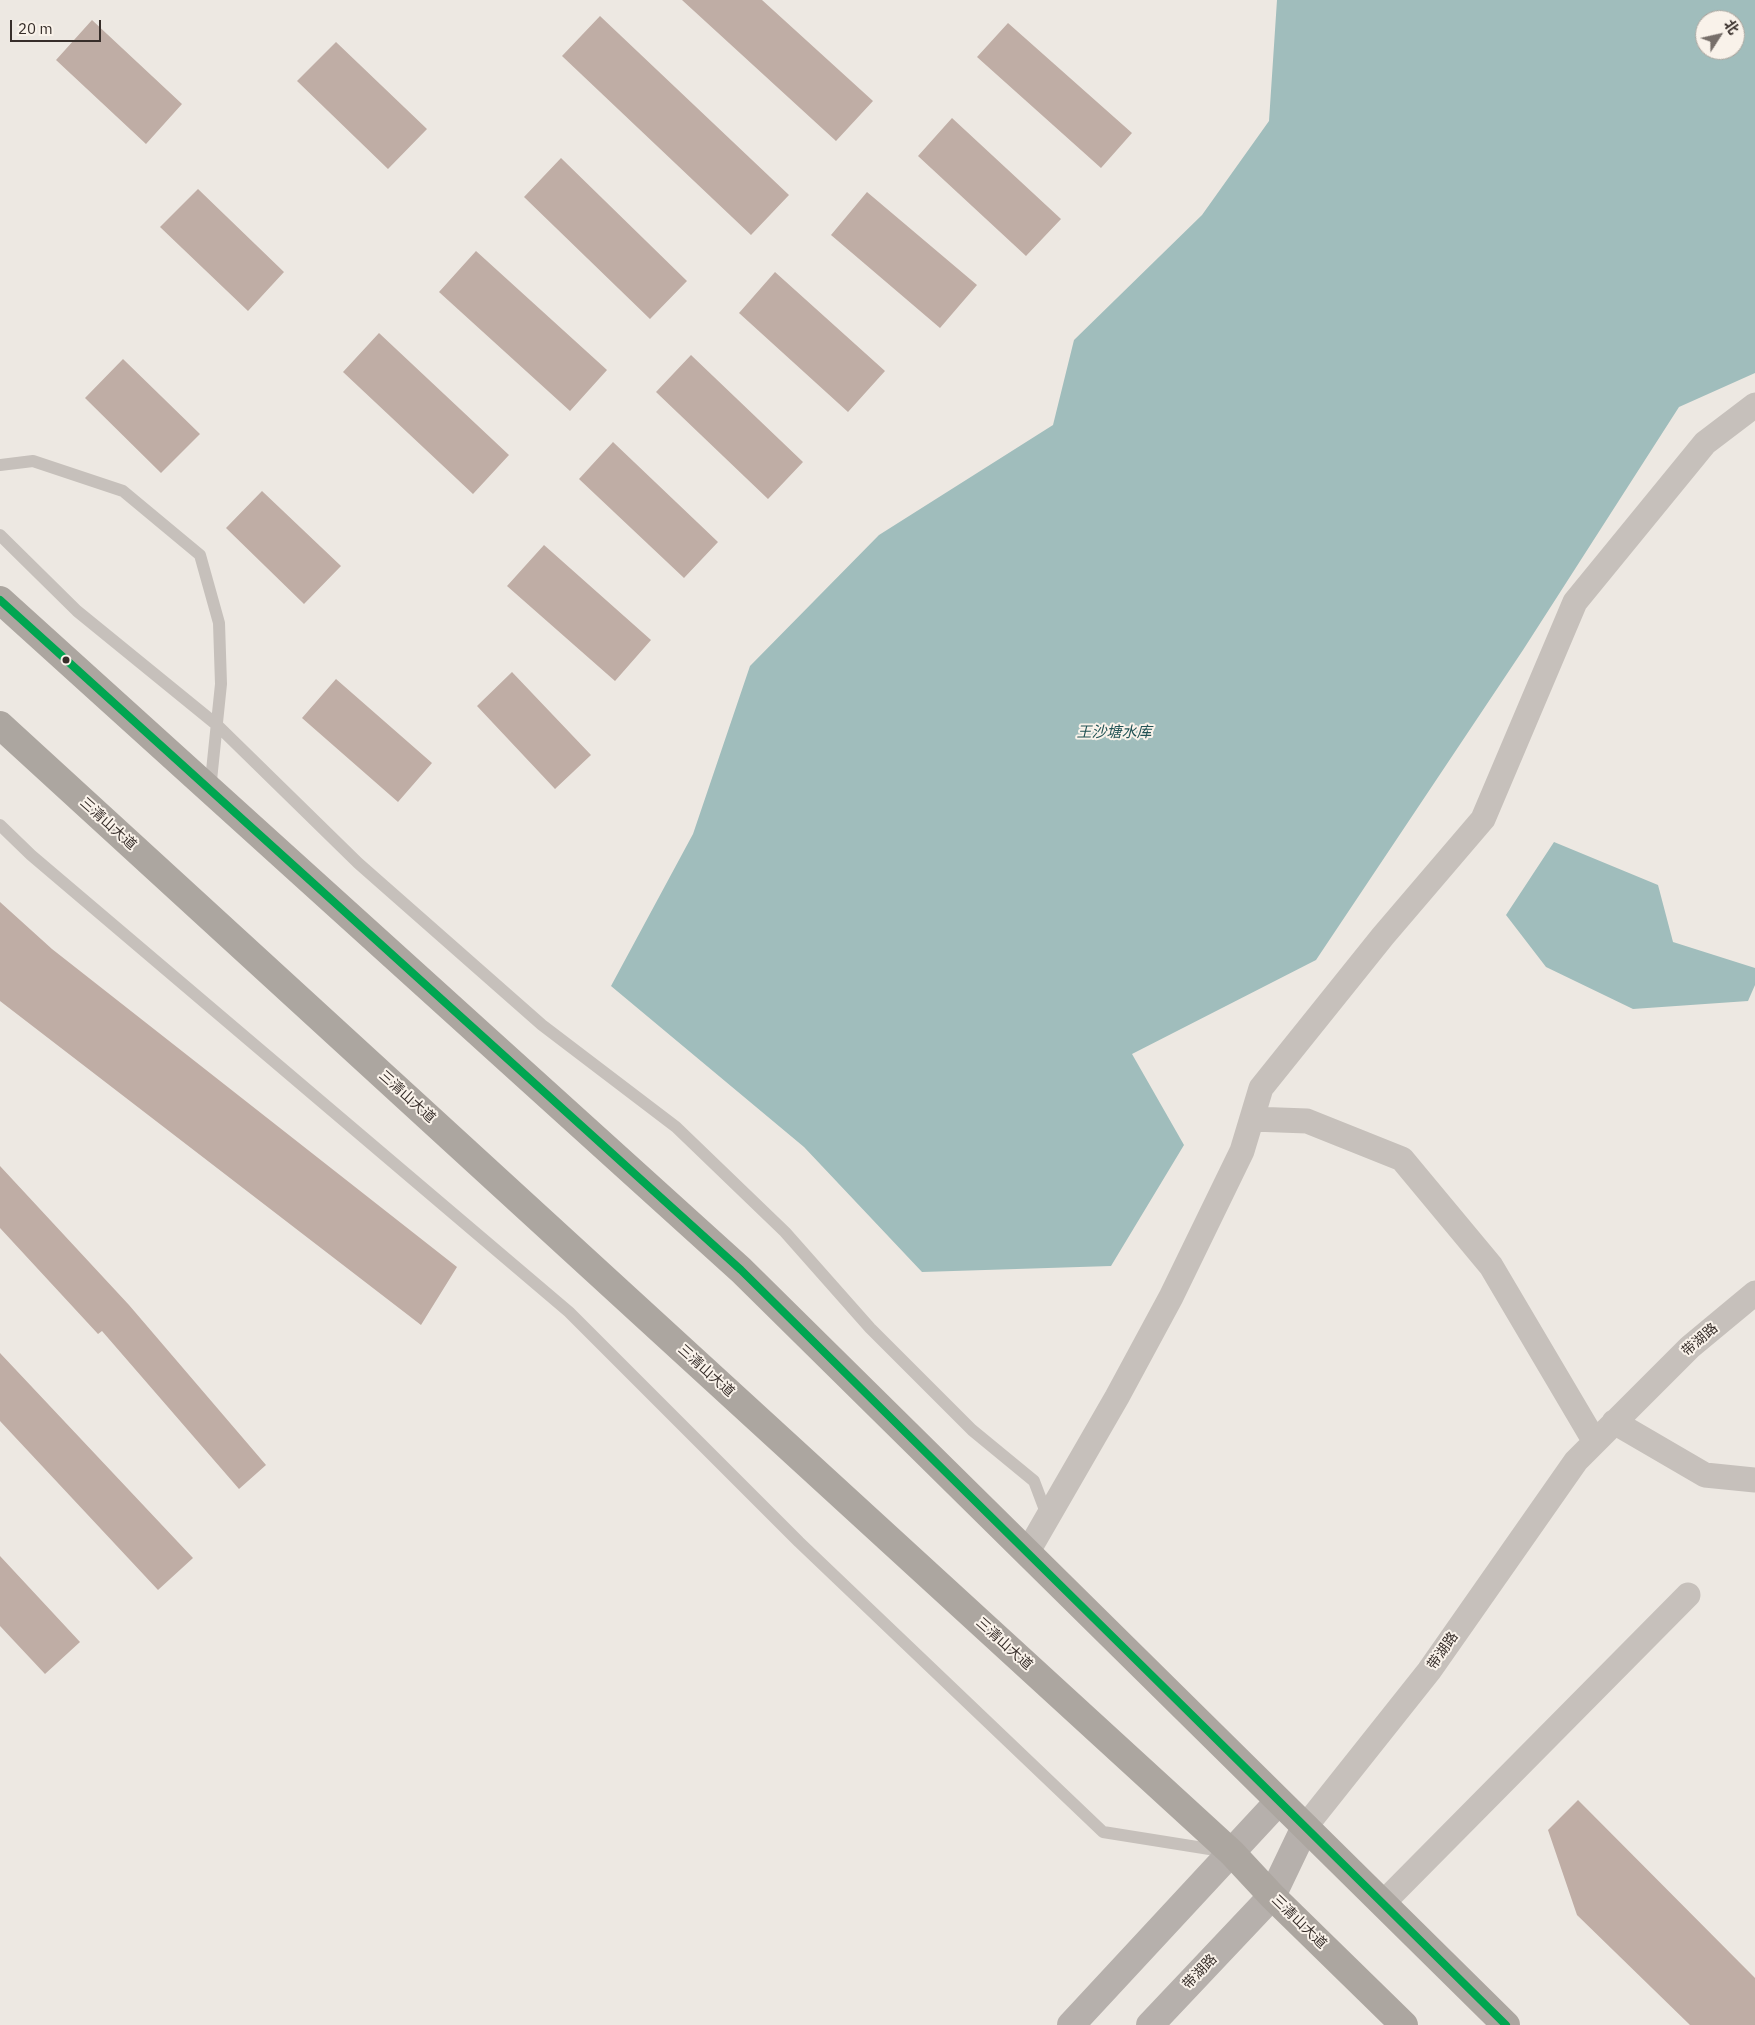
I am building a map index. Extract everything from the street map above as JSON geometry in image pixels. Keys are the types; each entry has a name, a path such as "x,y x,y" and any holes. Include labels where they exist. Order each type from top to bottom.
{"highway":[{"path":"0,600 741,1270 1506,2025"},
{"name":"三清山大道","path":"0,725 1232,1853 1272,1896 1404,2025"}],"main road":[{"path":"1071,2025 1278,1802"},
{"name":"带湖路","path":"1150,2025 1272,1896 1305,1827"}],"street":[{"path":"1027,1553 1117,1397 1170,1297 1242,1151 1261,1088 1383,936 1483,819 1576,602 1705,443 1755,405"},
{"path":"1252,1119 1307,1121 1402,1159 1491,1266 1595,1442"},
{"name":"带湖路","path":"1305,1827 1429,1671 1576,1461 1690,1347 1755,1293"},
{"path":"1614,1422 1705,1475 1755,1480"},
{"path":"1383,1903 1688,1595"}],"lane":[{"path":"0,465 34,461 123,491 200,555 219,623 221,684 210,790"},
{"path":"0,535 77,611 217,725 358,863 542,1025 676,1127 785,1232 870,1328 972,1430 1034,1481 1048,1518"},
{"path":"0,825 31,856 569,1312 799,1542 1103,1832 1232,1853"}],"water":[{"name":"王沙塘水库","path":"1277,0 1755,0 1755,373 1679,407 1523,650 1316,960 1132,1054 1184,1145 1111,1266 922,1272 804,1147 611,986 693,834 750,666 879,535 1053,425 1074,340 1202,215 1269,121"},
{"path":"1554,842 1658,885 1673,942 1755,968 1755,985 1748,1001 1633,1009 1546,967 1506,915"}],"building":[{"path":"682,0 762,0 873,101 836,141"},
{"path":"600,16 789,195 751,235 562,56"},
{"path":"92,20 182,104 146,144 56,60"},
{"path":"1008,23 1132,133 1101,168 977,57"},
{"path":"336,42 427,129 388,169 297,81"},
{"path":"952,118 1061,219 1026,256 918,156"},
{"path":"561,158 687,281 650,319 524,197"},
{"path":"198,189 284,272 248,311 160,227"},
{"path":"867,192 977,285 940,328 831,235"},
{"path":"476,251 607,370 570,411 439,292"},
{"path":"775,272 885,371 848,412 739,313"},
{"path":"379,333 509,455 473,494 343,372"},
{"path":"691,355 803,462 768,499 656,392"},
{"path":"123,359 200,434 161,473 85,398"},
{"path":"613,442 718,542 684,578 579,479"},
{"path":"262,491 341,566 304,604 226,528"},
{"path":"544,545 651,640 615,681 507,586"},
{"path":"512,672 591,755 555,789 477,706"},
{"path":"336,679 432,763 398,802 302,718"},
{"path":"0,902 52,949 457,1267 421,1325 0,1001"},
{"path":"0,1166 129,1305 266,1465 239,1489 102,1331 98,1334 0,1228"},
{"path":"0,1353 193,1558 158,1590 0,1421"},
{"path":"0,1556 80,1642 45,1674 0,1626"},
{"path":"1578,1800 1755,1978 1755,2025 1690,2025 1577,1915 1548,1830"}],"transit line":[{"path":"0,600 741,1270 1506,2025"}]}
